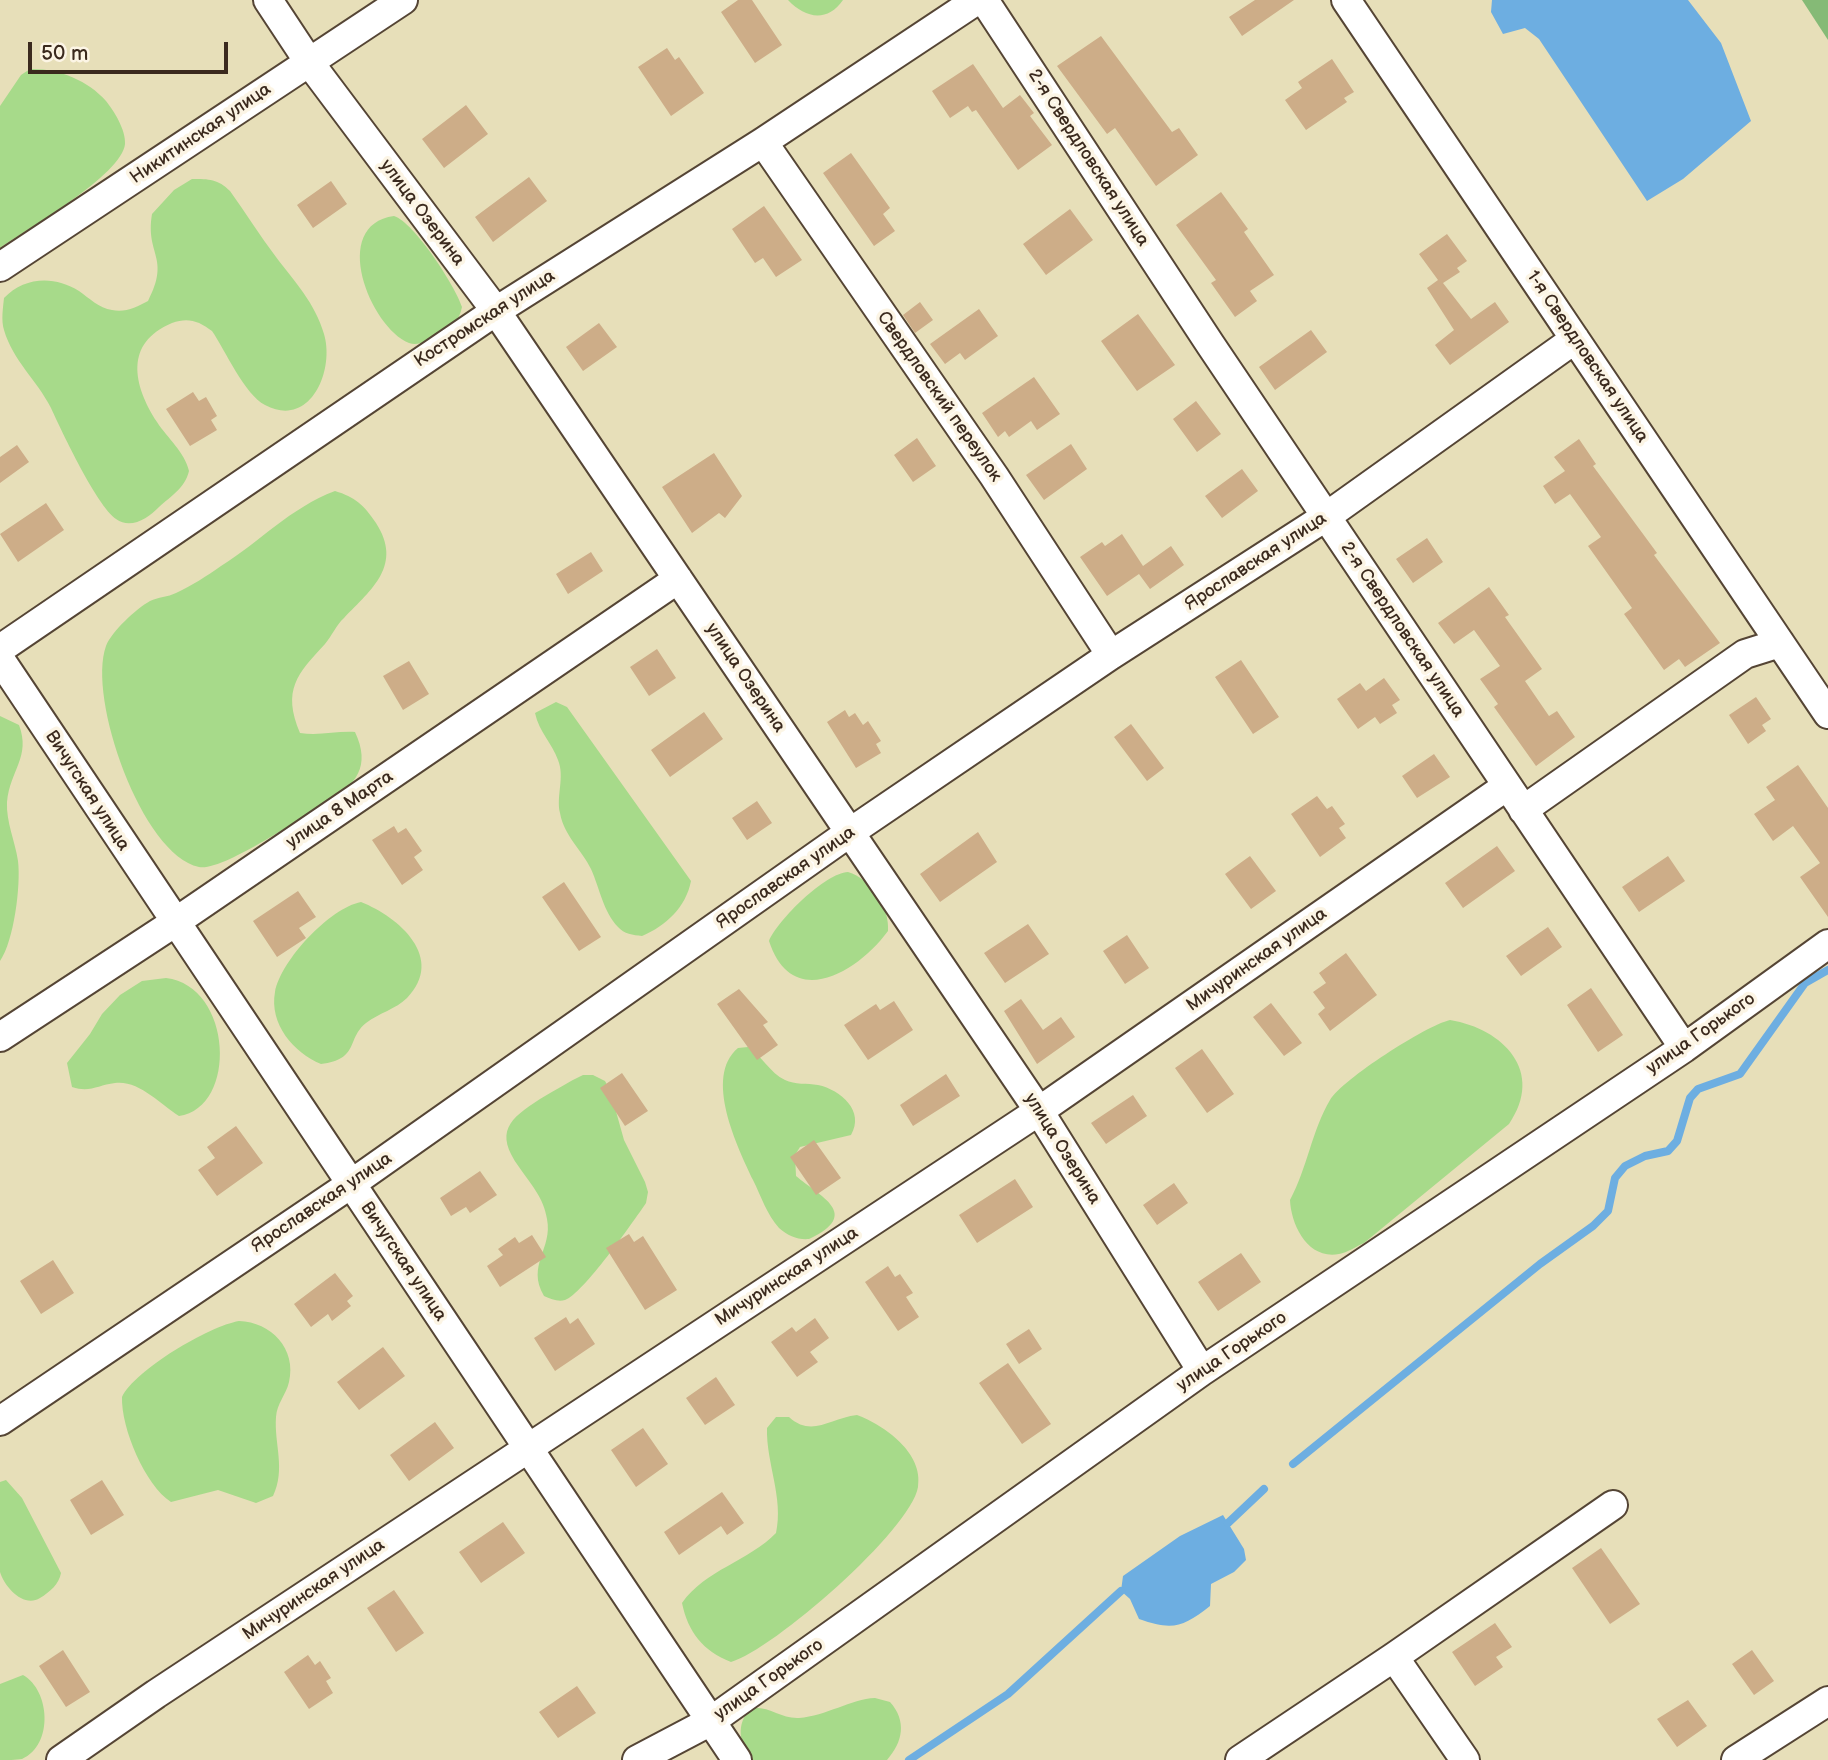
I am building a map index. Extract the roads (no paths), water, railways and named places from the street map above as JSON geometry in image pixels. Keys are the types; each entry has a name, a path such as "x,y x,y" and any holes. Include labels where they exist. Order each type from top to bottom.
{"street":[{"name":"улица Озерина","path":"268,0 309,62 496,310 1039,1111 1202,1371"},
{"name":"Никитинская улица","path":"0,267 403,0"},
{"name":"Костромская улица","path":"0,649 496,310 763,142 977,0"},
{"name":"2-я Свердловская улица","path":"984,0 1522,810 1684,1048"},
{"name":"1-я Свердловская улица","path":"1346,0 1828,714"},
{"name":"Свердловский переулок","path":"763,142 994,476 1111,655"},
{"name":"Ярославская улица","path":"0,1421 351,1184 849,833 1111,655 1327,516 1575,339"},
{"name":"улица 8 Марта","path":"0,1037 174,923 678,579"},
{"path":"1522,810 1745,654 1780,643"},
{"name":"Вичугская улица","path":"0,659 174,923 737,1760"},
{"name":"Мичуринская улица","path":"61,1760 528,1447 1039,1111 1507,786"},
{"name":"улица Горького","path":"637,1760 711,1721 1202,1371 1684,1048 1828,944"},
{"path":"1240,1760 1395,1657 1613,1504"},
{"path":"1395,1657 1465,1760"},
{"path":"1736,1760 1828,1701"}],"water":[{"path":"1492,0 1688,0 1721,43 1751,121 1683,179 1647,201 1539,39 1525,28 1503,34 1491,12"},
{"path":"1223,1515 1244,1549 1246,1560 1234,1572 1211,1584 1210,1606 1192,1619 1177,1625 1161,1625 1139,1619 1130,1599 1121,1591 1123,1576 1180,1536"}],"waterway":[{"path":"1293,1464 1540,1264 1593,1226 1608,1211 1615,1178 1625,1166 1645,1156 1668,1151 1677,1141 1690,1098 1698,1089 1740,1074 1805,983 1828,970"},
{"path":"1228,1523 1264,1489"},
{"path":"909,1760 1008,1694 1121,1591"}]}
